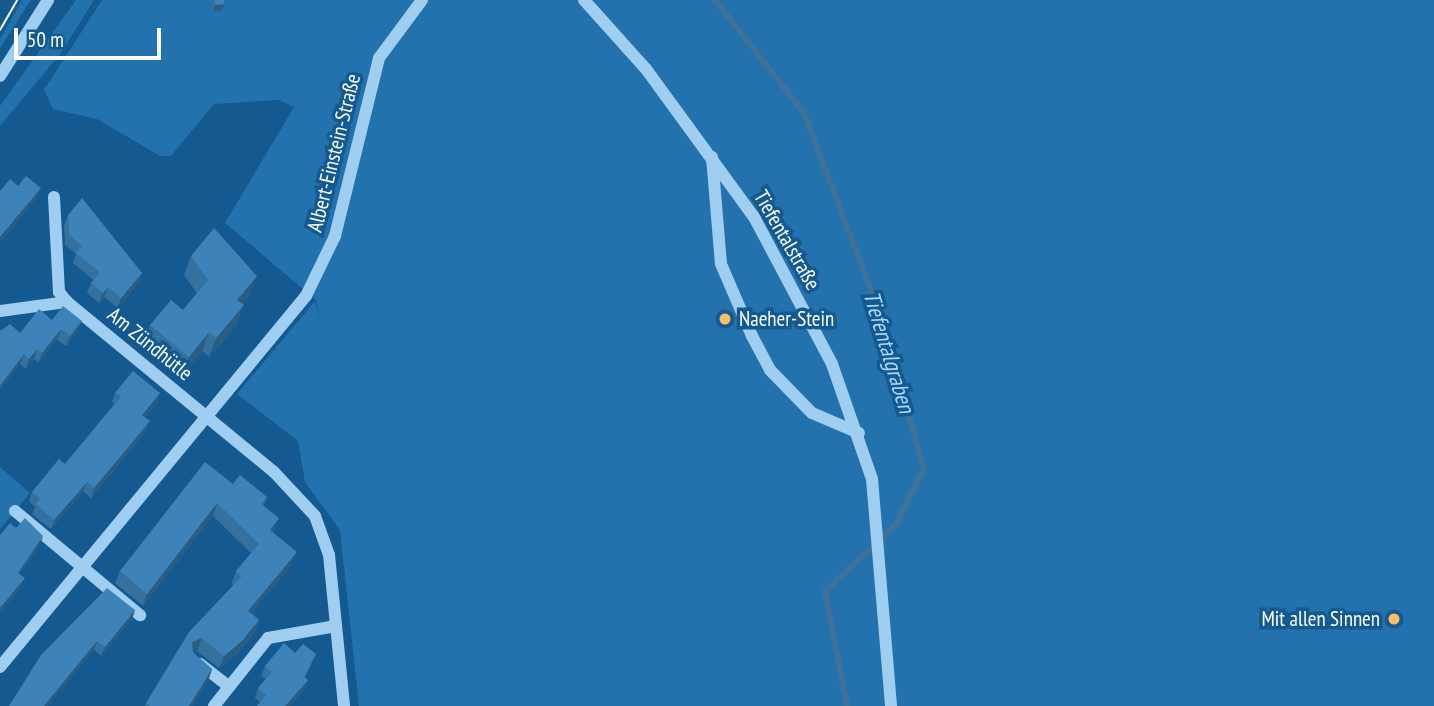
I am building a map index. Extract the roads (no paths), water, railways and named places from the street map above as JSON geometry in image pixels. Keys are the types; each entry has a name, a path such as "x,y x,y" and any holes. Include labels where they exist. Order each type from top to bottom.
{"street":[{"path":"0,76 48,0"},
{"name":"Albert-Einstein-Straße","path":"0,667 306,296 335,236 379,58 422,0"},
{"name":"Tiefentalstraße","path":"584,0 712,156 799,296 859,433 879,529 880,590 891,706"},
{"path":"712,156 721,264 770,370 812,413 859,433"},
{"path":"0,311 67,302 60,292 54,197"},
{"name":"Am Zündhütle","path":"67,302 209,416"},
{"path":"209,416 315,516 329,555 344,706"},
{"path":"15,511 140,615"},
{"path":"214,706 268,638 336,626"},
{"path":"195,659 229,687"}],"waterway":[{"name":"Tiefentalgraben","path":"715,0 804,113 876,304 924,468 895,526 825,591 847,706"}],"tram line":[{"path":"0,30 17,0"}],"place":[{"name":"Naeher-Stein","path":"725,319"},
{"name":"Mit allen Sinnen","path":"1394,619"}]}
